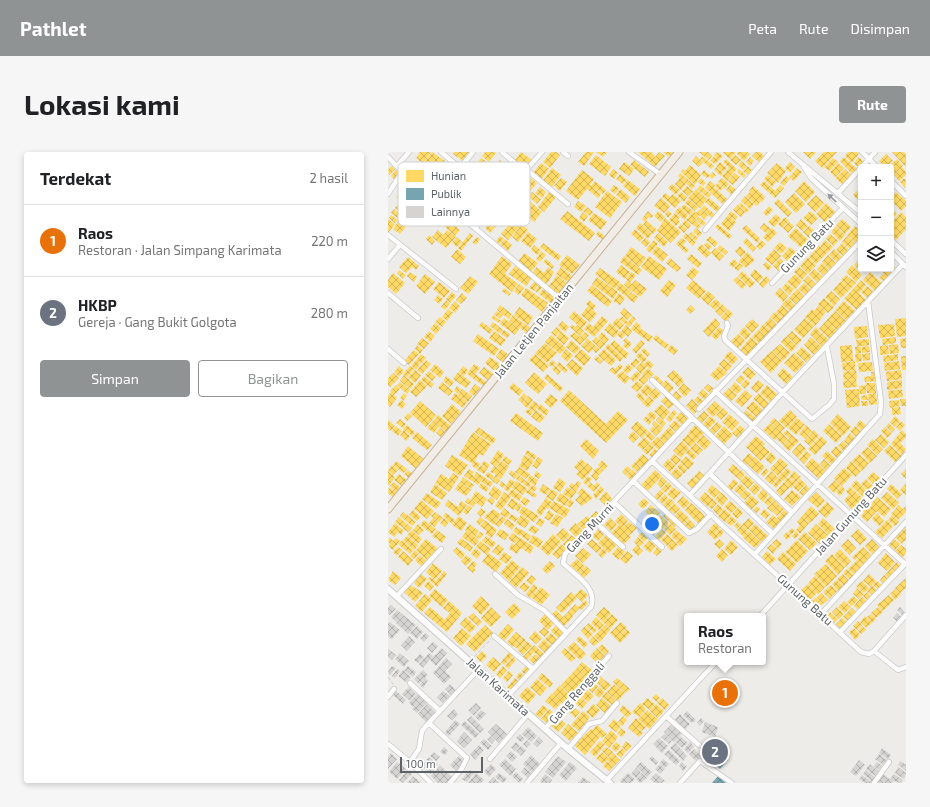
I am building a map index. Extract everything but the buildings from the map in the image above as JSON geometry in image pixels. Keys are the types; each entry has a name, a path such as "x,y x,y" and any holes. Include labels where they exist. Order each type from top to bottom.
{"highway":[{"name":"Jalan Letjen Panjaitan","path":"388,509 560,300 679,152"}],"main road":[{"name":"Jalan Karimata","path":"388,589 545,729 608,782"}],"street":[{"path":"400,162 409,152"},
{"path":"441,152 453,162"},
{"path":"465,162 473,152"},
{"path":"502,152 515,162"},
{"path":"530,166 542,152"},
{"path":"563,152 568,156"},
{"path":"629,152 660,174"},
{"path":"705,230 771,152"},
{"path":"788,152 858,210"},
{"path":"862,152 874,164"},
{"path":"864,164 875,152"},
{"path":"388,157 397,166"},
{"path":"803,165 811,178 858,221"},
{"path":"838,193 858,170"},
{"path":"530,174 568,204"},
{"path":"388,194 398,178"},
{"path":"894,184 906,196"},
{"name":"Gunung Batu","path":"772,283 843,208"},
{"path":"472,226 560,300"},
{"path":"388,235 456,289"},
{"path":"894,243 906,254"},
{"path":"699,409 858,244"},
{"path":"388,259 400,245"},
{"path":"690,495 752,425 827,347 868,301 905,266 894,255"},
{"path":"388,293 418,318"},
{"path":"755,554 873,424 882,410 868,301"},
{"path":"727,323 728,327 724,336 725,340 812,419 829,405 835,396 827,347"},
{"path":"388,349 404,363"},
{"path":"652,380 792,512"},
{"name":"Gunung Batu","path":"652,461 840,632 905,564 715,391"},
{"name":"Gang Murni","path":"508,696 532,668 591,607 592,601 590,590 585,583 565,566 564,556 692,418"},
{"name":"Jalan Gunung Batu","path":"763,613 906,455"},
{"path":"710,474 773,534"},
{"path":"633,482 689,533 697,529 710,514"},
{"path":"614,502 662,547"},
{"path":"595,522 623,547"},
{"path":"821,614 906,522"},
{"path":"396,597 441,549"},
{"path":"495,574 518,595 544,610 566,632"},
{"path":"840,632 861,652 869,654 874,651 906,615"},
{"path":"494,636 532,668"},
{"path":"874,651 898,670 906,667"},
{"name":"Gang Renggali","path":"545,729 609,656"},
{"path":"608,782 713,665"},
{"path":"410,762 418,749 422,731 478,670"},
{"path":"410,683 440,711"},
{"path":"388,697 394,689"},
{"path":"568,749 589,724 602,721 617,702"},
{"path":"490,759 528,714"},
{"path":"666,716 699,745"},
{"path":"429,722 467,758 465,764 450,783"},
{"path":"526,783 561,743"},
{"path":"388,744 410,762 431,783"},
{"path":"680,783 700,761 732,783"},
{"path":"874,783 889,762"}],"path":[{"path":"469,662 494,636"},
{"path":"388,677 392,681 394,689"}],"place":[{"name":"Raos","path":"725,693"},
{"name":"HKBP","path":"715,752"}]}
